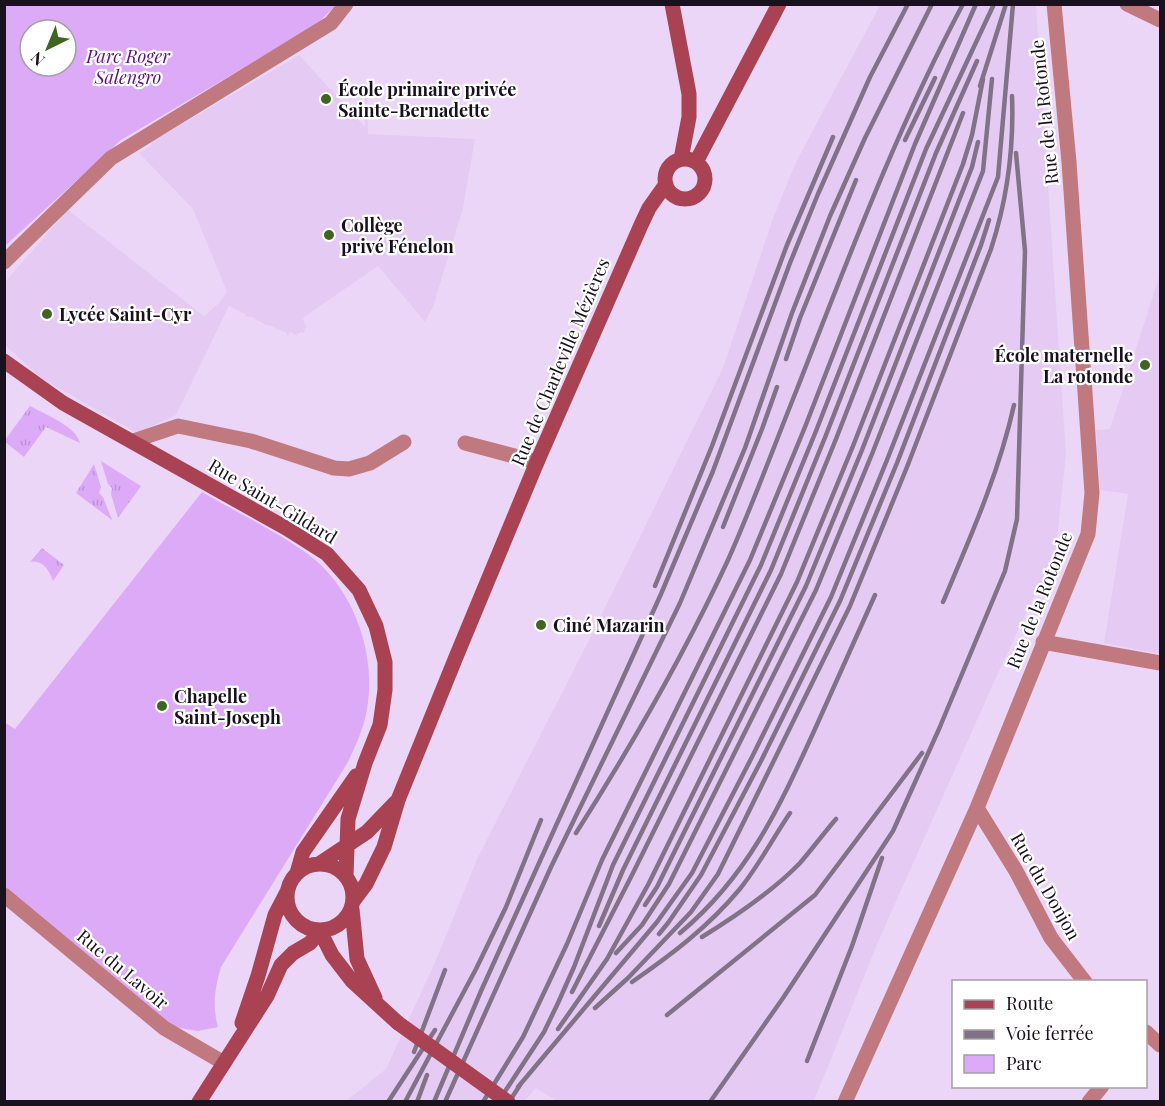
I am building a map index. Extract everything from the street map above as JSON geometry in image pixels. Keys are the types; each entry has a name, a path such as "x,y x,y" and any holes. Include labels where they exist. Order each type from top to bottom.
{"main road":[{"path":"672,4 689,94 688,160"},
{"path":"688,160 704,172 705,179 702,189 689,198 677,197 669,189 666,171 670,165 688,160 779,4"},
{"name":"Rue de Charleville Mézières","path":"398,800 537,462 641,225 654,200 669,189"},
{"name":"Rue Saint-Gildard","path":"4,361 63,403 286,528 327,554 359,590 376,626 385,662 385,690 380,725 348,819 346,876"},
{"name":"Rue Saint-Gildard","path":"297,873 303,852 365,764"},
{"path":"319,864 367,832 398,800"},
{"path":"287,892 290,911 302,925 320,931 339,925 366,884 384,847 398,800"},
{"path":"234,1049 275,915 292,879 297,873 311,865 329,865 339,869 351,884 357,959 381,1009"},
{"path":"320,931 332,955 352,981 381,1009 508,1101"},
{"path":"199,1101 267,996 282,965 293,953 310,943 320,931"}],"street":[{"path":"4,262 111,158 331,23 346,4"},
{"name":"Rue de la Rotonde","path":"845,1101 976,808 1082,551 1089,524 1092,493 1070,162 1054,4"},
{"path":"1127,4 1146,8 1161,20"},
{"path":"133,441 178,426 251,441 334,468 349,469 370,463 404,442"},
{"path":"465,443 537,462"},
{"path":"1043,642 1161,663"},
{"name":"Rue du Donjon","path":"976,808 1016,871 1052,938 1084,980"},
{"name":"Rue du Lavoir","path":"4,896 164,1028 224,1063"},
{"path":"1147,1034 1161,1045"},
{"path":"1089,1101 1100,1088"}],"shaded area":[{"path":"880,5 1036,5 1066,454 1056,549 878,942 814,1101 557,1101 536,1088 525,1101 345,1102 386,1069 436,960 478,857 590,638 723,368 773,218 796,162"},
{"name":"Collège privé Fénelon","path":"299,55 365,127 365,94 367,95 368,134 475,139 463,208 433,307 425,322 378,266 304,317 303,320 307,327 304,334 302,332 297,336 290,332 288,336 287,333 275,330 276,328 245,316 229,306 176,415 137,433 41,378 5,345 4,283 68,210 204,316 219,303 227,292 193,209 139,153 151,146 152,142"},
{"path":"1160,274 1160,654 1104,643 1128,494 1100,490 1096,430 1110,429"}],"green space":[{"name":"Parc Roger Salengro","path":"5,5 336,5 320,21 294,38 121,140 5,246"},
{"path":"30,406 67,426 78,437 80,443 46,427 24,457 5,440"},
{"path":"101,461 141,486 118,518 111,494 112,488 108,484"},
{"path":"94,464 101,487 99,493 103,497 112,520 76,493"},
{"path":"202,492 284,538 324,568 337,584 357,621 368,661 369,682 365,718 348,762 221,967 215,997 218,1027 198,1031 173,1027 5,890 4,722 15,729"},
{"path":"42,548 64,565 53,581 44,566 38,562 30,562"}],"railway":[{"path":"434,1102 481,991 661,594 713,471 818,194 870,77 908,4"},
{"path":"445,1102 551,867 680,603 745,448 792,313 830,216 865,138 932,4"},
{"path":"576,833 656,699 694,630 728,560 874,194 916,98 963,4"},
{"path":"483,1102 523,1037 567,944 602,860 750,560 805,427 915,144 976,4"},
{"path":"498,1102 544,1032 574,967 613,865 761,565 926,149 994,4"},
{"path":"980,86 1006,4"},
{"path":"518,1087 657,922 692,873 831,597 998,177 1013,4"},
{"path":"599,926 623,870 771,570 936,153 977,61"},
{"path":"905,140 935,78"},
{"path":"558,1029 607,959 649,883 797,582 853,446 963,164 972,135 983,79"},
{"path":"616,953 642,925 669,884 816,590 983,171 992,79"},
{"path":"595,1008 628,978 691,912 718,874 850,606 907,467 991,249 1008,174 1012,135 1012,96"},
{"path":"572,992 781,574 963,113"},
{"path":"655,586 712,446 787,245 833,137"},
{"path":"645,905 657,887 806,586 862,450 972,167 978,142"},
{"path":"710,1102 783,998 893,831 939,729 1005,571 1017,519 1025,251 1016,153"},
{"path":"786,359 800,318 856,180"},
{"path":"659,934 701,875 761,761 840,601 897,463 989,220"},
{"path":"723,527 777,387"},
{"path":"943,602 992,480 1014,405"},
{"path":"680,933 725,888 760,839 802,758 875,595"},
{"path":"667,1015 815,895 922,753"},
{"path":"632,982 688,940 715,916 753,872 790,813"},
{"path":"702,937 741,912 778,884 800,863 836,819"},
{"path":"405,1102 476,969 506,907 541,820"},
{"path":"807,1061 852,946 882,858"},
{"path":"414,1052 445,970"},
{"path":"388,1102 435,1030"},
{"path":"417,1102 427,1075"},
{"path":"509,1102 522,1082"}],"place":[{"name":"École primaire privée Sainte-Bernadette","path":"326,99"},
{"name":"Collège privé Fénelon","path":"329,235"},
{"name":"Lycée Saint-Cyr","path":"47,314"},
{"name":"École maternelle La rotonde","path":"1145,365"},
{"name":"Ciné Mazarin","path":"541,625"},
{"name":"Chapelle Saint-Joseph","path":"162,706"}]}
